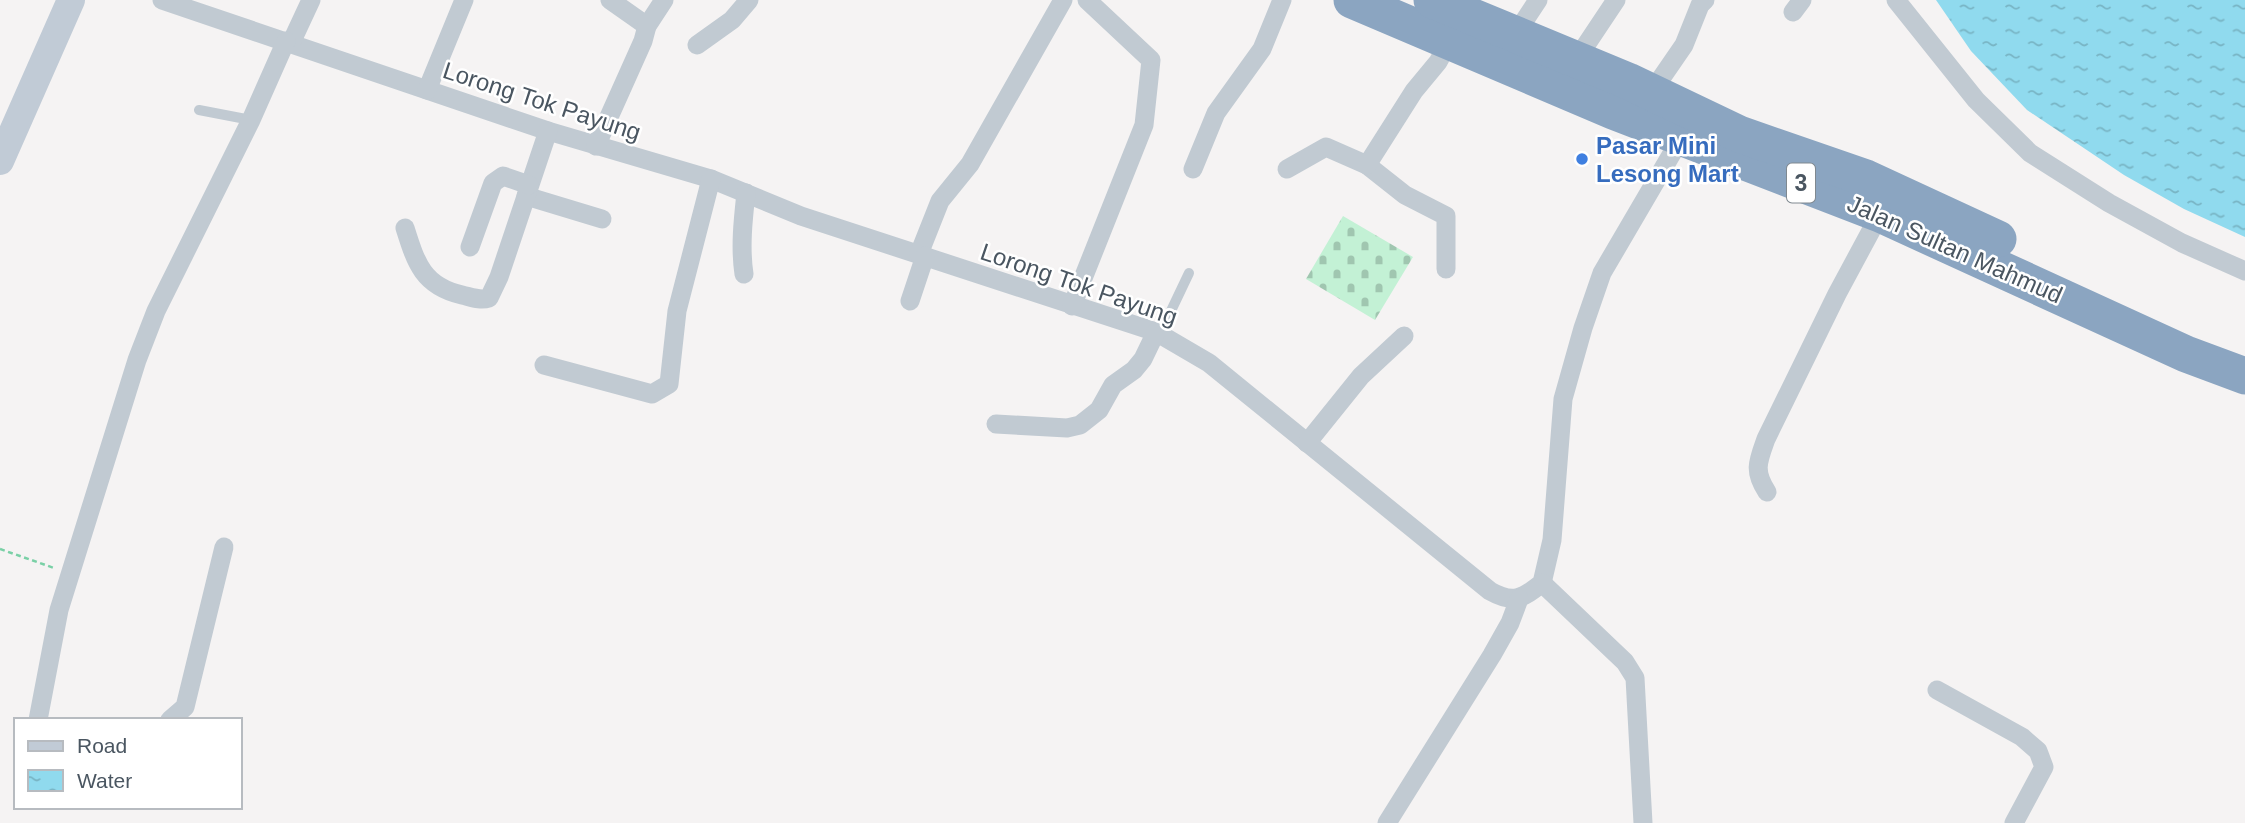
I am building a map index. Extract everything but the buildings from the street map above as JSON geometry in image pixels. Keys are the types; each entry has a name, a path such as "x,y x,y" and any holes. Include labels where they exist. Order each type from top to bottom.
{"highway":[{"name":"Jalan Sultan Mahmud","path":"1352,0 1449,43 1631,95 1866,178 2174,324 2245,352"},
{"name":"Jalan Sultan Mahmud","path":"1432,0 1576,60 1631,95 1681,138 1880,214 2186,354 2245,376"}],"street":[{"path":"0,161 71,0"},
{"name":"Lorong Tok Payung","path":"162,0 548,131 711,179 802,216 1158,333 1209,363 1490,591 1504,598 1519,599"},
{"path":"38,718 59,610 137,360 156,311 311,0"},
{"path":"427,90 464,0"},
{"path":"610,0 647,26"},
{"path":"596,146 643,41 647,26 664,0"},
{"path":"697,45 732,20 749,0"},
{"path":"910,301 940,201 970,164 1063,0"},
{"path":"1072,306 1144,125 1151,60 1087,0"},
{"path":"1193,169 1216,113 1262,49 1282,0"},
{"path":"1515,35 1538,0"},
{"path":"1576,60 1616,0"},
{"path":"1631,95 1684,45 1700,5 1705,0"},
{"path":"1896,0 1976,100 2030,153 2109,203 2182,243 2245,271"},
{"path":"1367,165 1414,91 1438,62 1449,43"},
{"path":"405,228 429,281 445,291 483,300 489,298 499,277 548,131"},
{"path":"1387,823 1492,655 1510,623 1519,599 1542,583 1552,540 1563,398 1583,328 1602,273 1681,138"},
{"path":"1287,169 1326,147 1367,165 1405,195 1446,216 1446,269"},
{"path":"470,247 493,183 503,176 528,190 602,219"},
{"path":"544,365 652,394 669,384 677,311 711,179"},
{"path":"744,274 742,260 746,193"},
{"path":"1767,492 1759,480 1758,464 1766,439 1837,294 1880,214"},
{"path":"996,424 1067,428 1080,425 1099,410 1113,385 1134,370 1158,333"},
{"path":"1307,443 1361,376 1404,336"},
{"path":"172,718 185,707 224,547"},
{"path":"1542,583 1625,662 1635,678 1643,823"},
{"path":"1937,690 2022,737 2038,751 2044,767 2014,823"}],"lane":[{"path":"199,110 251,120"},
{"path":"1158,333 1189,273"}],"path":[{"path":"0,549 71,573"}],"green space":[{"path":"1343,216 1413,257 1375,320 1306,279"}],"water":[{"path":"1936,0 2245,0 2245,237 2184,209 2124,175 2027,110 1971,51"}],"place":[{"name":"Pasar Mini Lesong Mart","path":"1582,159"}]}
